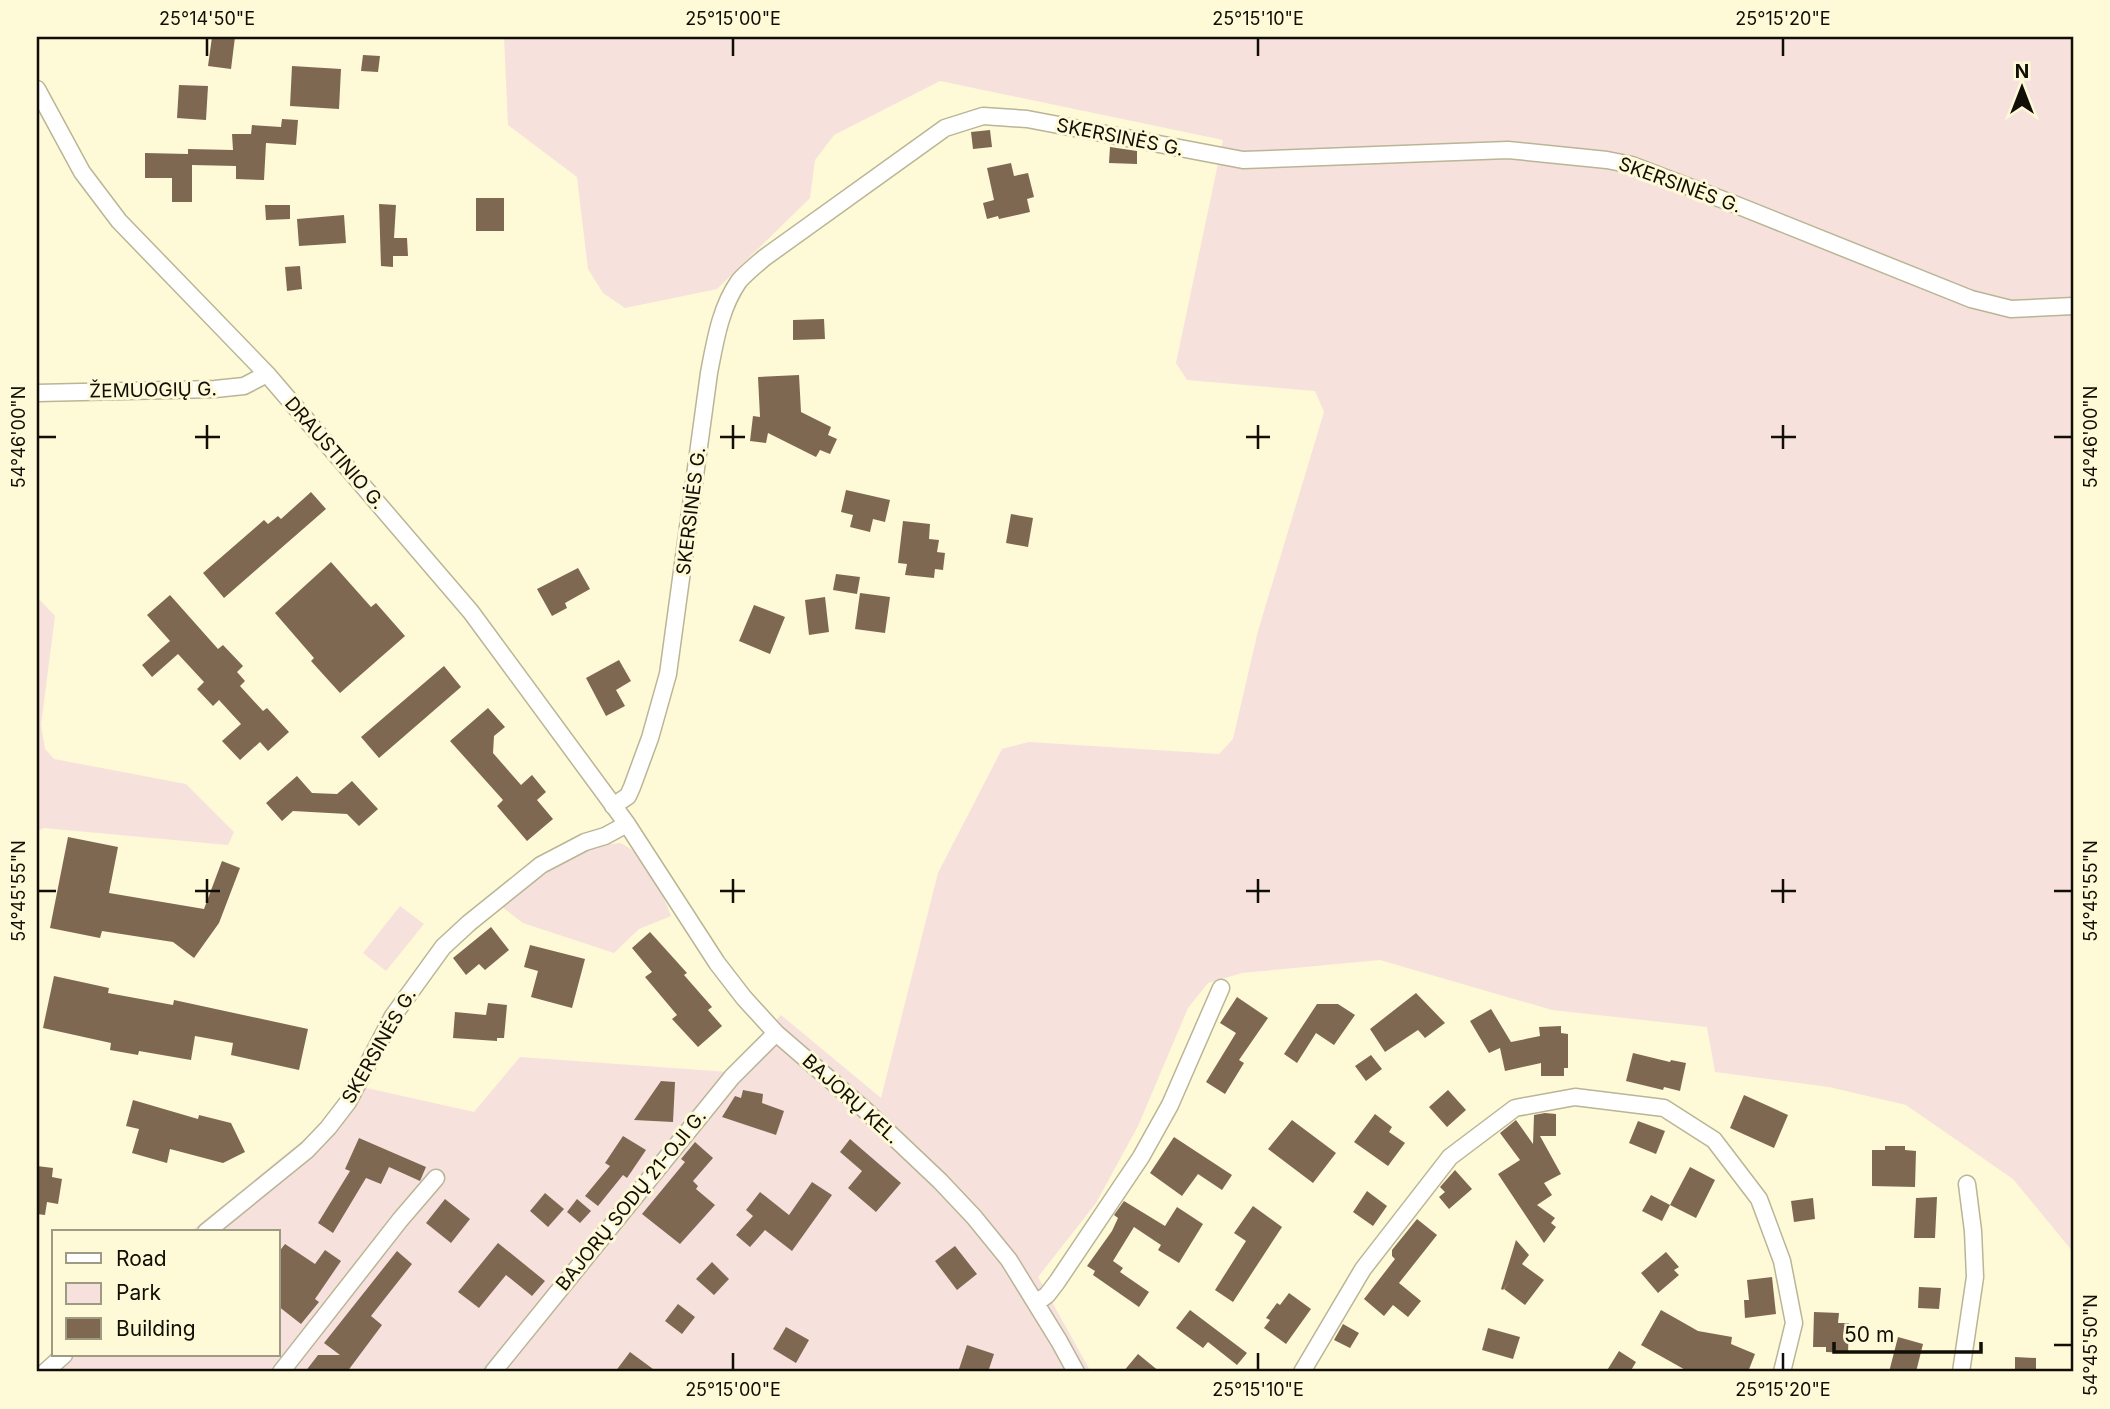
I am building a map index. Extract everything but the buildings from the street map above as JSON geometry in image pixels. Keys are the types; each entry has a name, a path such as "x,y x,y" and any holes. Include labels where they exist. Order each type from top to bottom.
{"street":[{"name":"DRAUSTINIO G.","path":"37,89 82,172 119,221 267,374 471,612 627,824"},
{"name":"SKERSINĖS G.","path":"613,806 628,796 632,788 650,738 668,674 709,373 726,306 740,281 764,258 944,128 983,116 1027,119 1243,160 1508,150 1607,160 1632,165 1971,299 2011,309 2073,306"},
{"name":"ŽEMUOGIŲ G.","path":"37,393 215,389 244,386 267,374"},
{"name":"SKERSINĖS G.","path":"208,1230 307,1150 328,1128 348,1102 393,1016 443,947 541,865 627,824"},
{"name":"BAJORŲ KEL.","path":"627,824 717,963 776,1033 864,1109 974,1217 1009,1260 1076,1372"},
{"path":"1037,1303 1057,1282 1141,1157 1170,1105 1221,988"},
{"name":"BAJORŲ SODŲ 21-OJI G.","path":"493,1372 732,1077 776,1033"},
{"path":"1307,1370 1363,1269 1450,1157 1515,1108 1575,1097 1664,1108 1714,1140 1759,1199 1783,1261 1794,1324 1782,1372"},
{"path":"281,1372 436,1178"},
{"path":"1961,1372 1975,1277 1967,1184"},
{"path":"45,1372 63,1356"}],"green space":[{"path":"504,37 2073,37 2073,1252 2013,1179 1906,1105 1829,1087 1715,1072 1707,1027 1552,1010 1380,960 1242,973 1208,983 1188,1008 1138,1126 1096,1203 1038,1277 1091,1372 37,1372 37,1368 52,1352 52,1356 280,1356 280,1230 192,1230 317,1129 353,1085 474,1112 520,1057 728,1072 781,1015 881,1098 938,873 1002,749 1029,742 1219,754 1233,739 1258,631 1324,412 1315,391 1187,380 1176,363 1223,140 940,81 834,135 815,160 810,198 717,289 625,308 603,293 588,269 577,177 508,125"},
{"path":"37,597 55,616 41,725 45,749 54,759 186,784 234,832 228,845 44,828 37,831"},
{"path":"620,843 637,855 644,864 671,916 639,929 614,953 523,923 502,907 557,866 587,851"},
{"path":"400,906 424,924 386,971 363,953"}]}
